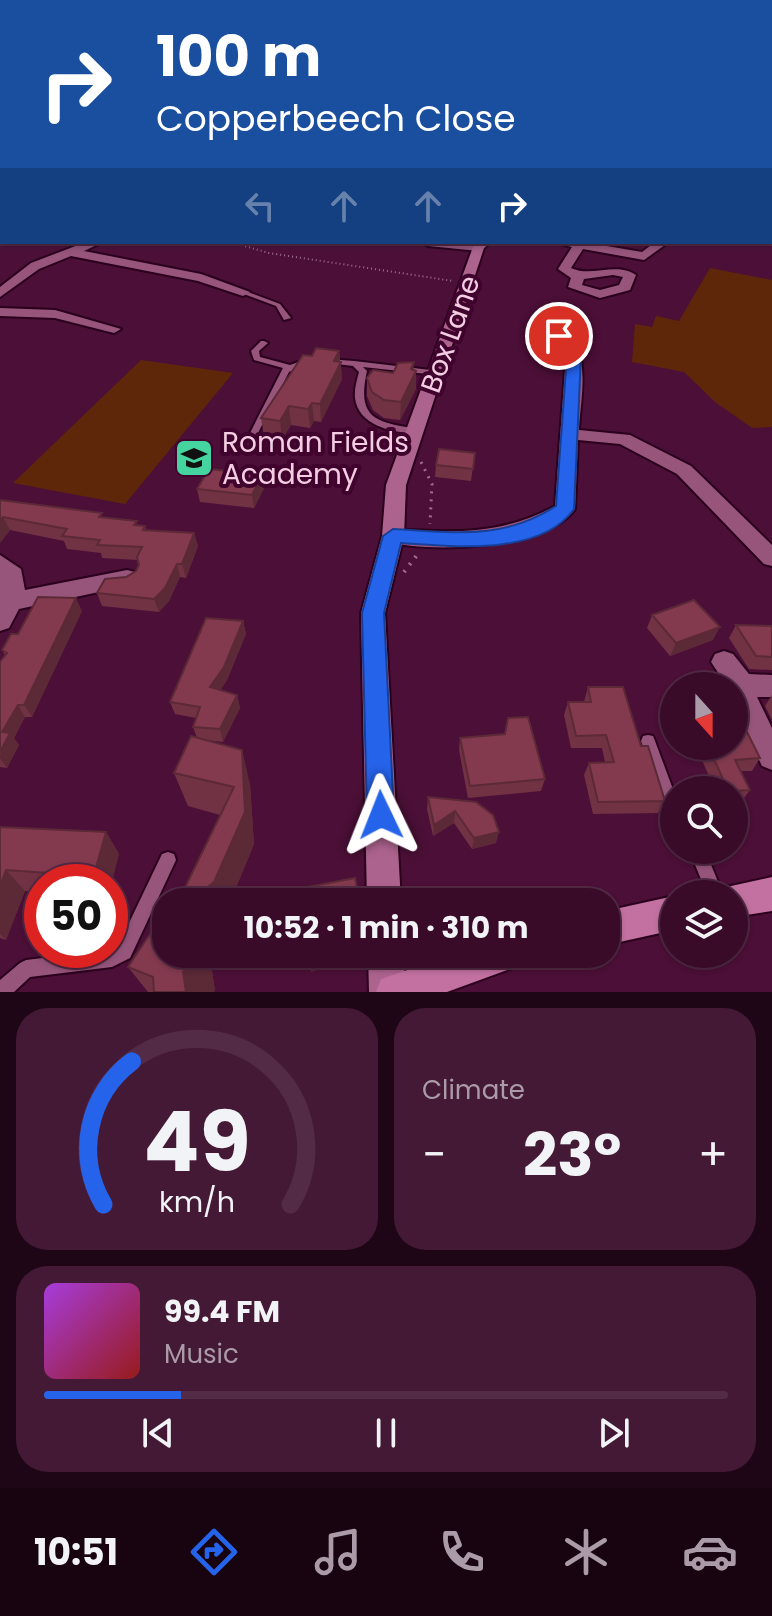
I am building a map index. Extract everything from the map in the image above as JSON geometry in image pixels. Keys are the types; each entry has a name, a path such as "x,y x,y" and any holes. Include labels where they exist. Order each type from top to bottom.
{"main road":[{"name":"Box Lane","path":"383,888 373,613 393,536 396,485 482,245"},
{"path":"748,898 772,894"},
{"path":"620,925 660,916"},
{"path":"386,968 387,992"},
{"path":"394,992 465,968"}],"street":[{"path":"0,293 35,266 91,244"},
{"path":"578,276 564,269 572,244 644,256 660,244"},
{"path":"69,252 201,278 243,292"},
{"path":"0,312 55,314 114,329"},
{"path":"393,536 469,540 504,538 537,528 565,509 574,356 559,336"},
{"path":"568,434 624,439 684,470 772,558"},
{"path":"0,563 13,575 13,601 0,621"},
{"path":"13,601 130,577"},
{"path":"724,662 732,672"},
{"path":"748,685 772,686"},
{"path":"748,709 772,757"}],"lane":[{"path":"243,292 278,305 287,318"},
{"path":"559,336 559,326 568,311"},
{"path":"264,343 255,351 257,358 291,368"},
{"path":"254,433 286,370 310,360 436,373"},
{"path":"354,363 363,371 357,393 363,411 373,422 415,431"},
{"path":"648,741 661,776"},
{"path":"0,992 26,969 112,958 124,952 168,860"}],"path":[{"path":"242,244 269,253 469,283"}],"shaded area":[{"path":"710,268 772,280 772,427 752,428 715,402 684,372 632,362 635,324 652,327 656,316 679,321"},
{"path":"141,360 233,373 125,504 13,483"}],"building":[{"path":"316,348 339,351 334,361 341,362 320,404 312,403 308,409 289,406 280,421 261,418 303,355 312,356"},
{"path":"414,362 411,369 416,371 401,402 384,400 372,392 367,378 373,370 393,373 398,363"},
{"path":"439,449 475,453 473,469 436,465"},
{"path":"209,469 262,475 252,495 197,489"},
{"path":"0,500 102,513 99,517 137,521 134,525 145,526 143,530 194,533 182,564 177,564 165,588 154,599 97,593 105,579 126,577 136,571 139,565 137,557 142,547 97,545 100,540 62,536 67,529 3,517 0,521"},
{"path":"38,597 76,598 24,705 18,705 2,732 10,733 0,752 0,662 7,653 2,650 11,634 18,634"},
{"path":"694,600 720,627 676,643 652,615"},
{"path":"206,618 243,621 224,667 210,687 237,695 220,729 193,727 200,707 170,702"},
{"path":"736,625 772,626 772,657 756,656"},
{"path":"588,687 623,687 641,746 648,746 660,785 660,801 598,802 589,763 614,762 606,735 576,736 568,702 591,702"},
{"path":"528,717 545,779 470,786 460,738 505,734 508,718"},
{"path":"748,734 760,758 748,759"},
{"path":"191,736 242,750 245,812 214,882 207,888 185,888 234,787 174,773"},
{"path":"714,760 735,760 743,776 722,776"},
{"path":"428,797 476,802 493,815 499,832 474,838 455,811 434,825"},
{"path":"0,827 106,832 97,864 24,864 24,871 6,870 0,886"},
{"path":"355,878 357,888 302,888"},
{"path":"152,931 152,968 193,968 183,972 186,992 154,992 153,977 128,967"}],"place":[{"name":"Roman Fields Academy","path":"194,458"}],"route":[{"path":"381,815 373,613 393,536 469,540 504,538 537,528 565,509 574,356 559,336"}]}
